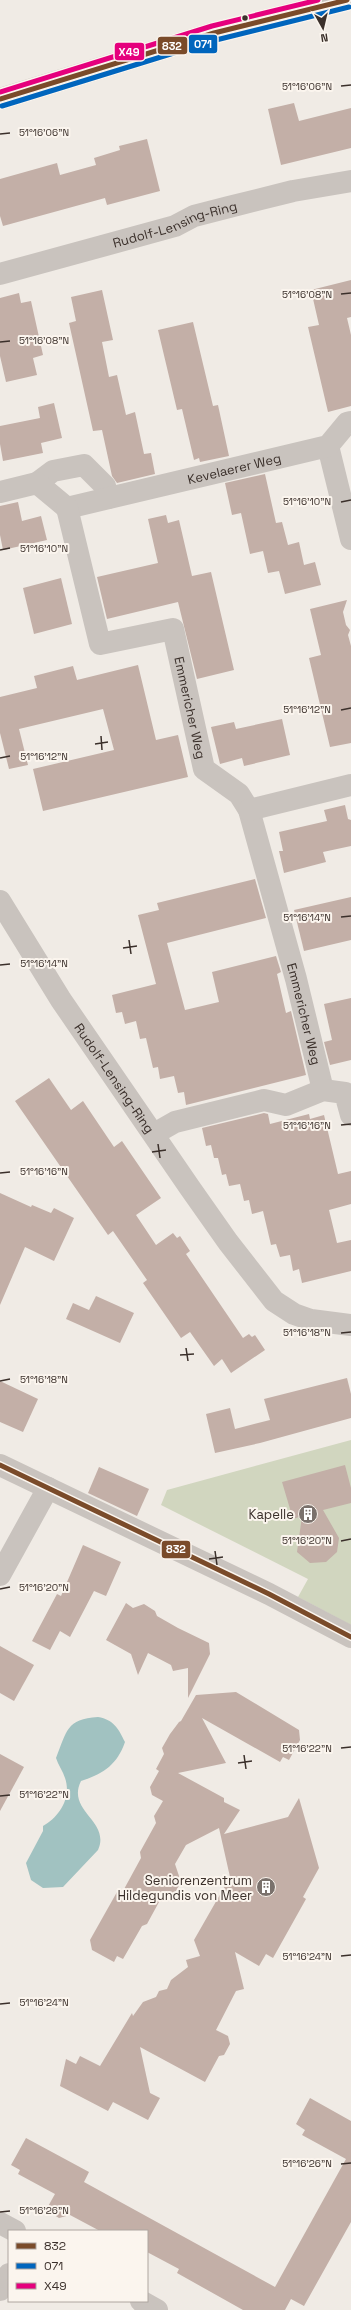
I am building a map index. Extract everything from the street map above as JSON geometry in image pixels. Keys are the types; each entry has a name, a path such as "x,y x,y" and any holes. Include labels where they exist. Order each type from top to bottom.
{"street":[{"path":"0,99 214,33 347,0"},
{"name":"Rudolf-Lensing-Ring","path":"0,274 175,226 194,216 293,191 351,181"},
{"path":"351,422 347,423 328,446 351,539"},
{"name":"Kevelaerer Weg","path":"67,508 328,446"},
{"path":"0,492 37,483 53,471 84,465 105,486 108,498"},
{"path":"37,483 67,508"},
{"name":"Emmericher Weg","path":"67,508 100,644 173,629 204,769 239,794 249,810 296,979 323,1090"},
{"path":"249,810 351,785"},
{"name":"Rudolf-Lensing-Ring","path":"0,901 61,1000 228,1242 274,1301 294,1314 311,1320 351,1325"},
{"path":"154,1134 175,1122 264,1100 286,1105 323,1090 345,1093 351,1115"},
{"path":"0,1465 269,1594 351,1637"},
{"path":"0,1575 48,1488"},
{"path":"0,2223 13,2230"},
{"path":"0,2290 8,2276"},
{"path":"143,2302 158,2310"}],"green space":[{"path":"351,1440 351,1625 298,1597 308,1579 161,1505 167,1490"}],"water":[{"path":"98,1717 108,1720 115,1725 125,1742 118,1757 113,1763 102,1772 81,1781 78,1791 79,1800 83,1808 99,1831 100,1840 98,1850 63,1887 43,1888 31,1880 26,1863 43,1831 43,1826 54,1818 59,1812 63,1806 67,1793 67,1785 64,1775 56,1758 69,1728 79,1720"}],"building":[{"path":"294,103 299,121 351,108 351,148 281,165 268,109"},
{"path":"147,139 160,191 107,205 105,198 3,226 0,216 0,179 57,163 60,175 96,165 94,158 120,150 119,146"},
{"path":"351,280 351,317 347,318 351,335 351,406 328,412 308,327 319,325 311,290"},
{"path":"102,290 113,340 102,342 109,377 117,375 126,415 135,412 144,454 151,453 155,474 117,483 112,476 102,430 93,431 69,323 76,321 71,297"},
{"path":"19,293 21,303 31,301 43,355 33,358 37,375 6,382 0,356 0,298"},
{"path":"193,322 213,406 218,405 229,456 200,462 199,458 194,460 182,409 177,410 158,330"},
{"path":"54,403 62,438 41,443 43,453 3,461 0,444 0,426 40,418 38,407"},
{"path":"265,474 276,523 282,522 288,545 299,542 304,565 315,562 321,585 285,594 279,571 268,573 263,551 250,554 241,513 232,515 225,483"},
{"path":"18,502 22,521 41,516 47,540 3,550 0,535 0,506"},
{"path":"166,515 168,523 179,520 192,576 211,572 234,670 197,679 178,602 107,619 97,577 158,563 148,519"},
{"path":"61,578 72,624 34,634 23,588"},
{"path":"347,600 343,612 346,625 350,630 348,635 351,646 351,743 330,747 309,658 321,655 310,609"},
{"path":"138,665 156,740 178,735 188,777 43,811 33,769 114,750 103,709 19,729 28,765 9,769 0,733 0,697 37,688 34,676 73,666 77,680"},
{"path":"282,719 290,755 244,766 242,758 220,764 211,727 234,722 236,729"},
{"path":"345,805 348,819 351,820 351,846 323,852 326,862 284,873 279,851 283,851 279,832 327,821 324,810"},
{"path":"255,879 266,918 167,943 185,1010 219,1002 212,972 276,956 281,972 277,974 286,1013 291,1011 306,1075 186,1105 184,1092 178,1093 174,1076 160,1079 158,1067 153,1068 146,1038 140,1039 136,1021 125,1024 122,1012 116,1013 112,995 156,984 138,915 159,910 157,903"},
{"path":"351,897 351,940 304,951 294,910"},
{"path":"351,998 351,1060 330,1065 324,1042 332,1040 324,1004"},
{"path":"49,1078 71,1110 83,1101 114,1147 122,1141 161,1198 136,1215 156,1245 173,1233 177,1238 180,1236 190,1251 186,1254 243,1338 249,1334 252,1337 255,1335 265,1350 231,1373 222,1359 214,1366 190,1332 181,1338 143,1283 147,1280 113,1231 108,1235 15,1101"},
{"path":"264,1113 268,1114 270,1124 309,1114 310,1119 324,1115 338,1174 351,1171 351,1204 329,1210 337,1243 351,1240 351,1271 302,1283 299,1269 293,1271 290,1255 280,1257 276,1244 271,1245 263,1211 252,1214 249,1200 244,1201 240,1184 229,1186 226,1174 222,1175 218,1158 214,1158 211,1145 206,1146 202,1128"},
{"path":"0,1193 31,1207 32,1205 51,1213 54,1208 74,1218 54,1261 25,1247 0,1305"},
{"path":"96,1296 134,1313 120,1343 66,1319 73,1303 89,1310"},
{"path":"347,1378 351,1394 351,1418 260,1443 215,1453 206,1414 230,1408 235,1429 270,1420 264,1399"},
{"path":"0,1381 38,1399 23,1432 0,1422"},
{"name":"Kapelle","path":"345,1465 351,1488 351,1503 323,1510 339,1538 337,1552 326,1562 310,1563 297,1552 302,1516 293,1519 282,1482"},
{"path":"99,1467 149,1489 137,1516 88,1493"},
{"path":"83,1545 121,1562 106,1596 94,1591 70,1637 60,1631 50,1650 32,1641 57,1594 61,1596"},
{"path":"126,1603 133,1608 144,1604 155,1611 157,1616 209,1643 210,1654 188,1698 188,1668 173,1671 171,1665 148,1653 138,1675 131,1654 106,1640"},
{"path":"0,1646 34,1665 14,1701 0,1693"},
{"name":"Seniorenzentrum Hildegundis von Meer","path":"236,1692 299,1730 300,1740 289,1760 283,1757 280,1762 202,1718 226,1763 178,1773 224,1798 224,1802 240,1810 224,1834 288,1817 299,1798 319,1868 303,1897 306,1899 273,1958 266,1954 259,1966 235,1952 244,1989 236,1991 216,2030 228,2036 230,2044 224,2055 219,2056 205,2082 140,2047 150,2093 160,2098 148,2120 113,2102 108,2111 60,2086 66,2059 76,2064 80,2056 100,2066 132,2013 133,2016 143,2002 156,1997 159,1991 167,1989 171,1980 188,1967 186,1960 200,1956 194,1940 230,1877 219,1828 186,1845 175,1864 181,1882 172,1898 159,1902 147,1924 142,1926 123,1959 117,1956 114,1962 92,1950 90,1940 117,1892 123,1891 141,1858 140,1852 156,1823 154,1816 163,1801 152,1795 150,1787 159,1771 156,1769 164,1754 162,1748 170,1734 181,1721 196,1695"},
{"path":"0,1754 24,1767 0,1811"},
{"path":"310,2098 351,2121 351,2222 304,2306 291,2299 285,2310 243,2310 177,2273 179,2269 148,2253 148,2230 98,2230 70,2215 59,2218 46,2210 55,2194 18,2174 20,2170 11,2165 26,2138 89,2172 84,2182 275,2287 346,2159 302,2135 305,2130 296,2124"}],"transit line":[{"name":"X49","path":"0,92 212,26 318,0"},
{"name":"832","path":"0,99 214,33 347,0"},
{"name":"071","path":"2,106 216,40 349,7"},
{"name":"832","path":"0,1465 269,1594 351,1637"}],"place":[{"name":"Kapelle","path":"308,1514"},
{"name":"Seniorenzentrum Hildegundis von Meer","path":"266,1887"}]}
